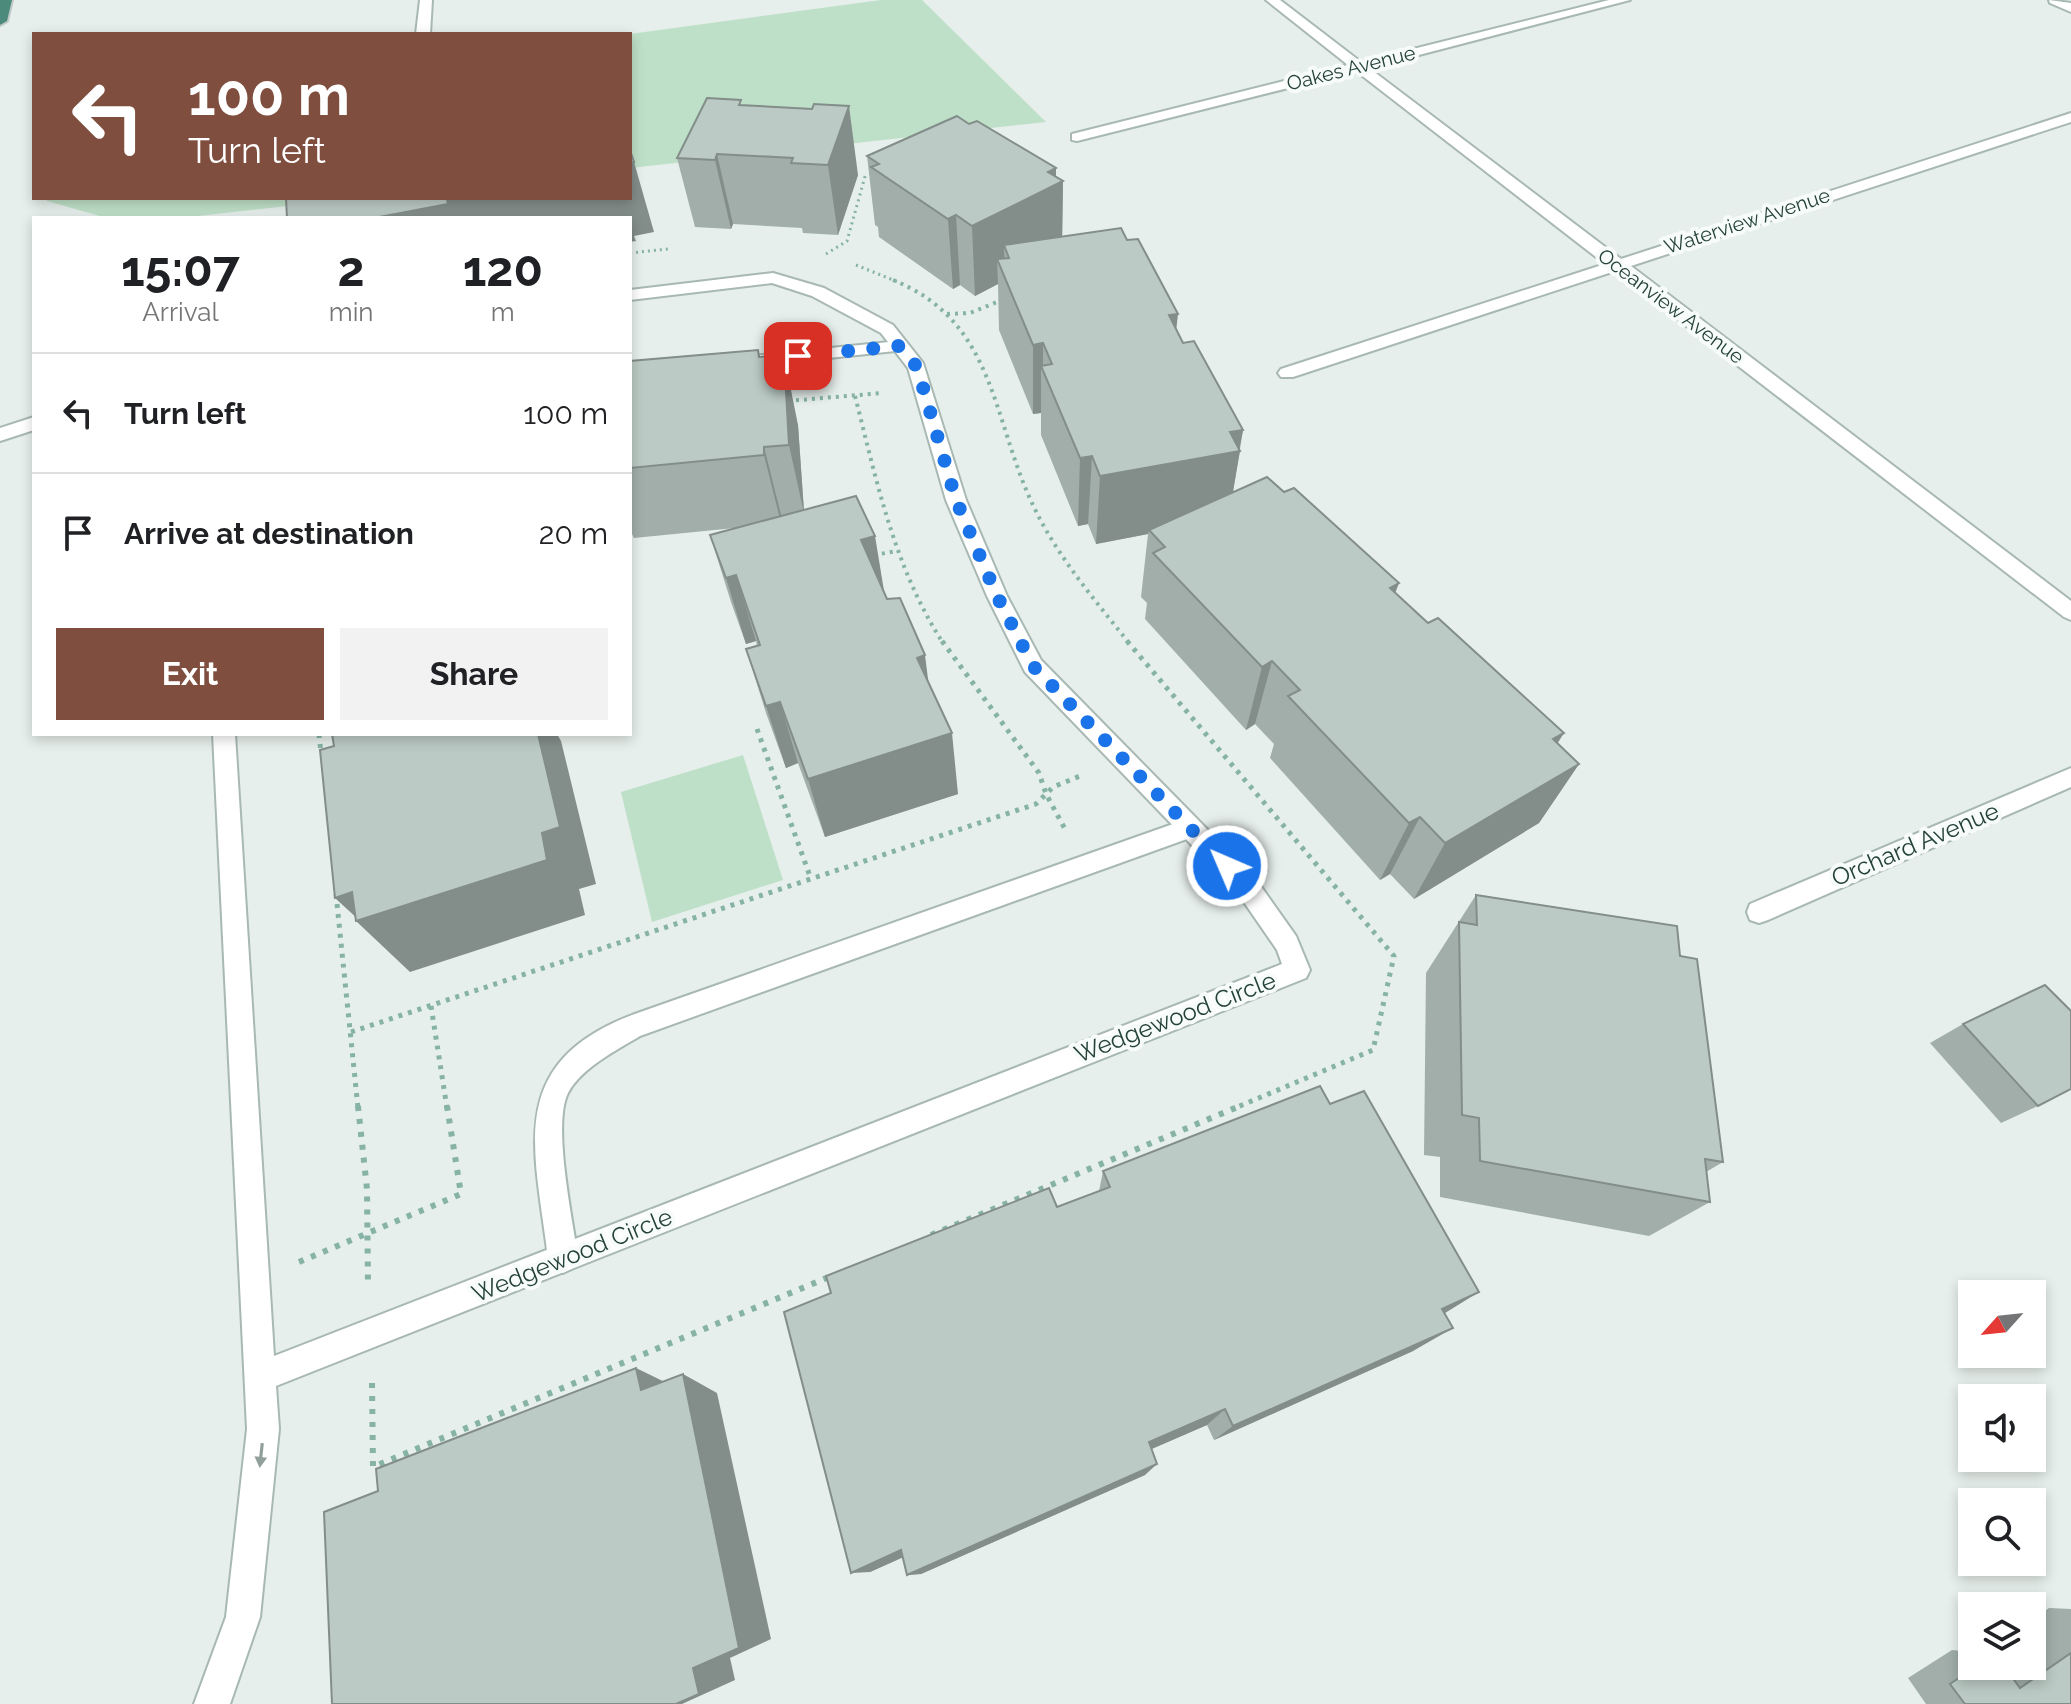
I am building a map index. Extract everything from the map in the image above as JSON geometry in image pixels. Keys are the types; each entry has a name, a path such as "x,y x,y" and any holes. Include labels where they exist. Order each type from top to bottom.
{"highway":[{"path":"0,21 6,0"}],"street":[{"path":"423,32 426,0"},
{"name":"Oceanview Avenue","path":"1272,0 2071,612"},
{"name":"Oakes Avenue","path":"1077,137 1624,0"},
{"path":"2055,0 2071,8"},
{"name":"Waterview Avenue","path":"1287,373 2071,117"},
{"name":"Wedgewood Circle","path":"261,1377 1297,970 1287,944 1246,885 1033,666 1015,635 956,500 917,367 887,329 818,292 773,278 632,295"},
{"path":"735,362 899,346"},
{"path":"0,420 32,422"},
{"path":"0,435 32,423"},
{"path":"212,1704 243,1617 263,1429 224,736"},
{"name":"Orchard Avenue","path":"1759,912 2071,777"},
{"path":"563,1258 549,1135 554,1091 590,1050 632,1027 1190,828"}],"path":[{"path":"822,256 847,241 866,173"},
{"path":"946,314 970,313 1011,296"},
{"path":"785,401 923,388"},
{"path":"855,396 897,551 952,657 1039,773 1046,794 1085,865"},
{"path":"865,557 897,551"},
{"path":"757,729 811,879"},
{"path":"319,736 323,765"},
{"path":"351,1032 1036,804 1053,787 1122,759"},
{"path":"336,891 367,1189 368,1295"},
{"path":"298,1263 461,1194 431,1006"}],"green space":[{"path":"881,0 922,0 1046,122 632,168 632,34"},
{"path":"342,200 197,216 100,216 47,201"},
{"path":"743,755 783,880 652,922 621,792"}],"building":[{"path":"707,98 741,100 739,105 812,109 814,104 849,106 828,165 791,163 793,158 717,154 715,160 677,158"},
{"path":"957,116 969,124 977,121 1056,168 1048,172 1063,181 972,226 956,215 948,219 871,167 879,164 867,156"},
{"path":"286,200 447,200 448,204 385,216 287,216"},
{"path":"1121,228 1127,240 1138,239 1178,314 1169,315 1183,343 1194,341 1243,430 1230,432 1240,451 1100,476 1092,456 1080,458 1041,366 1052,364 1043,343 1033,345 997,259 1009,258 1004,245"},
{"path":"758,350 759,357 784,355 789,445 764,447 764,455 632,468 632,361"},
{"path":"1267,477 1284,492 1294,488 1399,583 1390,588 1428,623 1438,618 1564,733 1553,739 1579,764 1445,843 1420,817 1409,823 1288,696 1300,690 1272,661 1262,667 1153,553 1165,547 1149,530"},
{"path":"856,496 875,536 861,540 887,599 900,598 925,655 917,658 952,733 808,779 780,702 766,706 746,649 760,645 736,575 726,578 710,535"},
{"path":"332,736 538,736 560,827 542,833 547,860 356,921 352,892 335,898 320,750 334,746"},
{"path":"1476,895 1677,926 1680,956 1697,959 1723,1162 1705,1159 1710,1202 1480,1161 1479,1118 1462,1115 1459,922 1477,925"},
{"path":"2045,985 2071,1011 2071,1089 2038,1106 1963,1024"},
{"path":"1320,1086 1330,1104 1364,1091 1479,1292 1442,1309 1453,1328 1233,1426 1225,1409 1149,1442 1157,1464 907,1575 901,1550 851,1573 784,1312 831,1293 826,1276 1049,1188 1057,1207 1110,1187 1103,1171"},
{"path":"636,1368 641,1390 683,1374 739,1648 693,1668 699,1694 676,1704 332,1704 324,1512 378,1491 376,1469"},
{"path":"2071,1653 2071,1704 1965,1704 1950,1684 1958,1679 2014,1680 2020,1688 2032,1680 2046,1680 2046,1670"}],"route":[{"path":"798,356 899,346 917,367 956,500 1015,635 1033,666 1227,866"}]}
